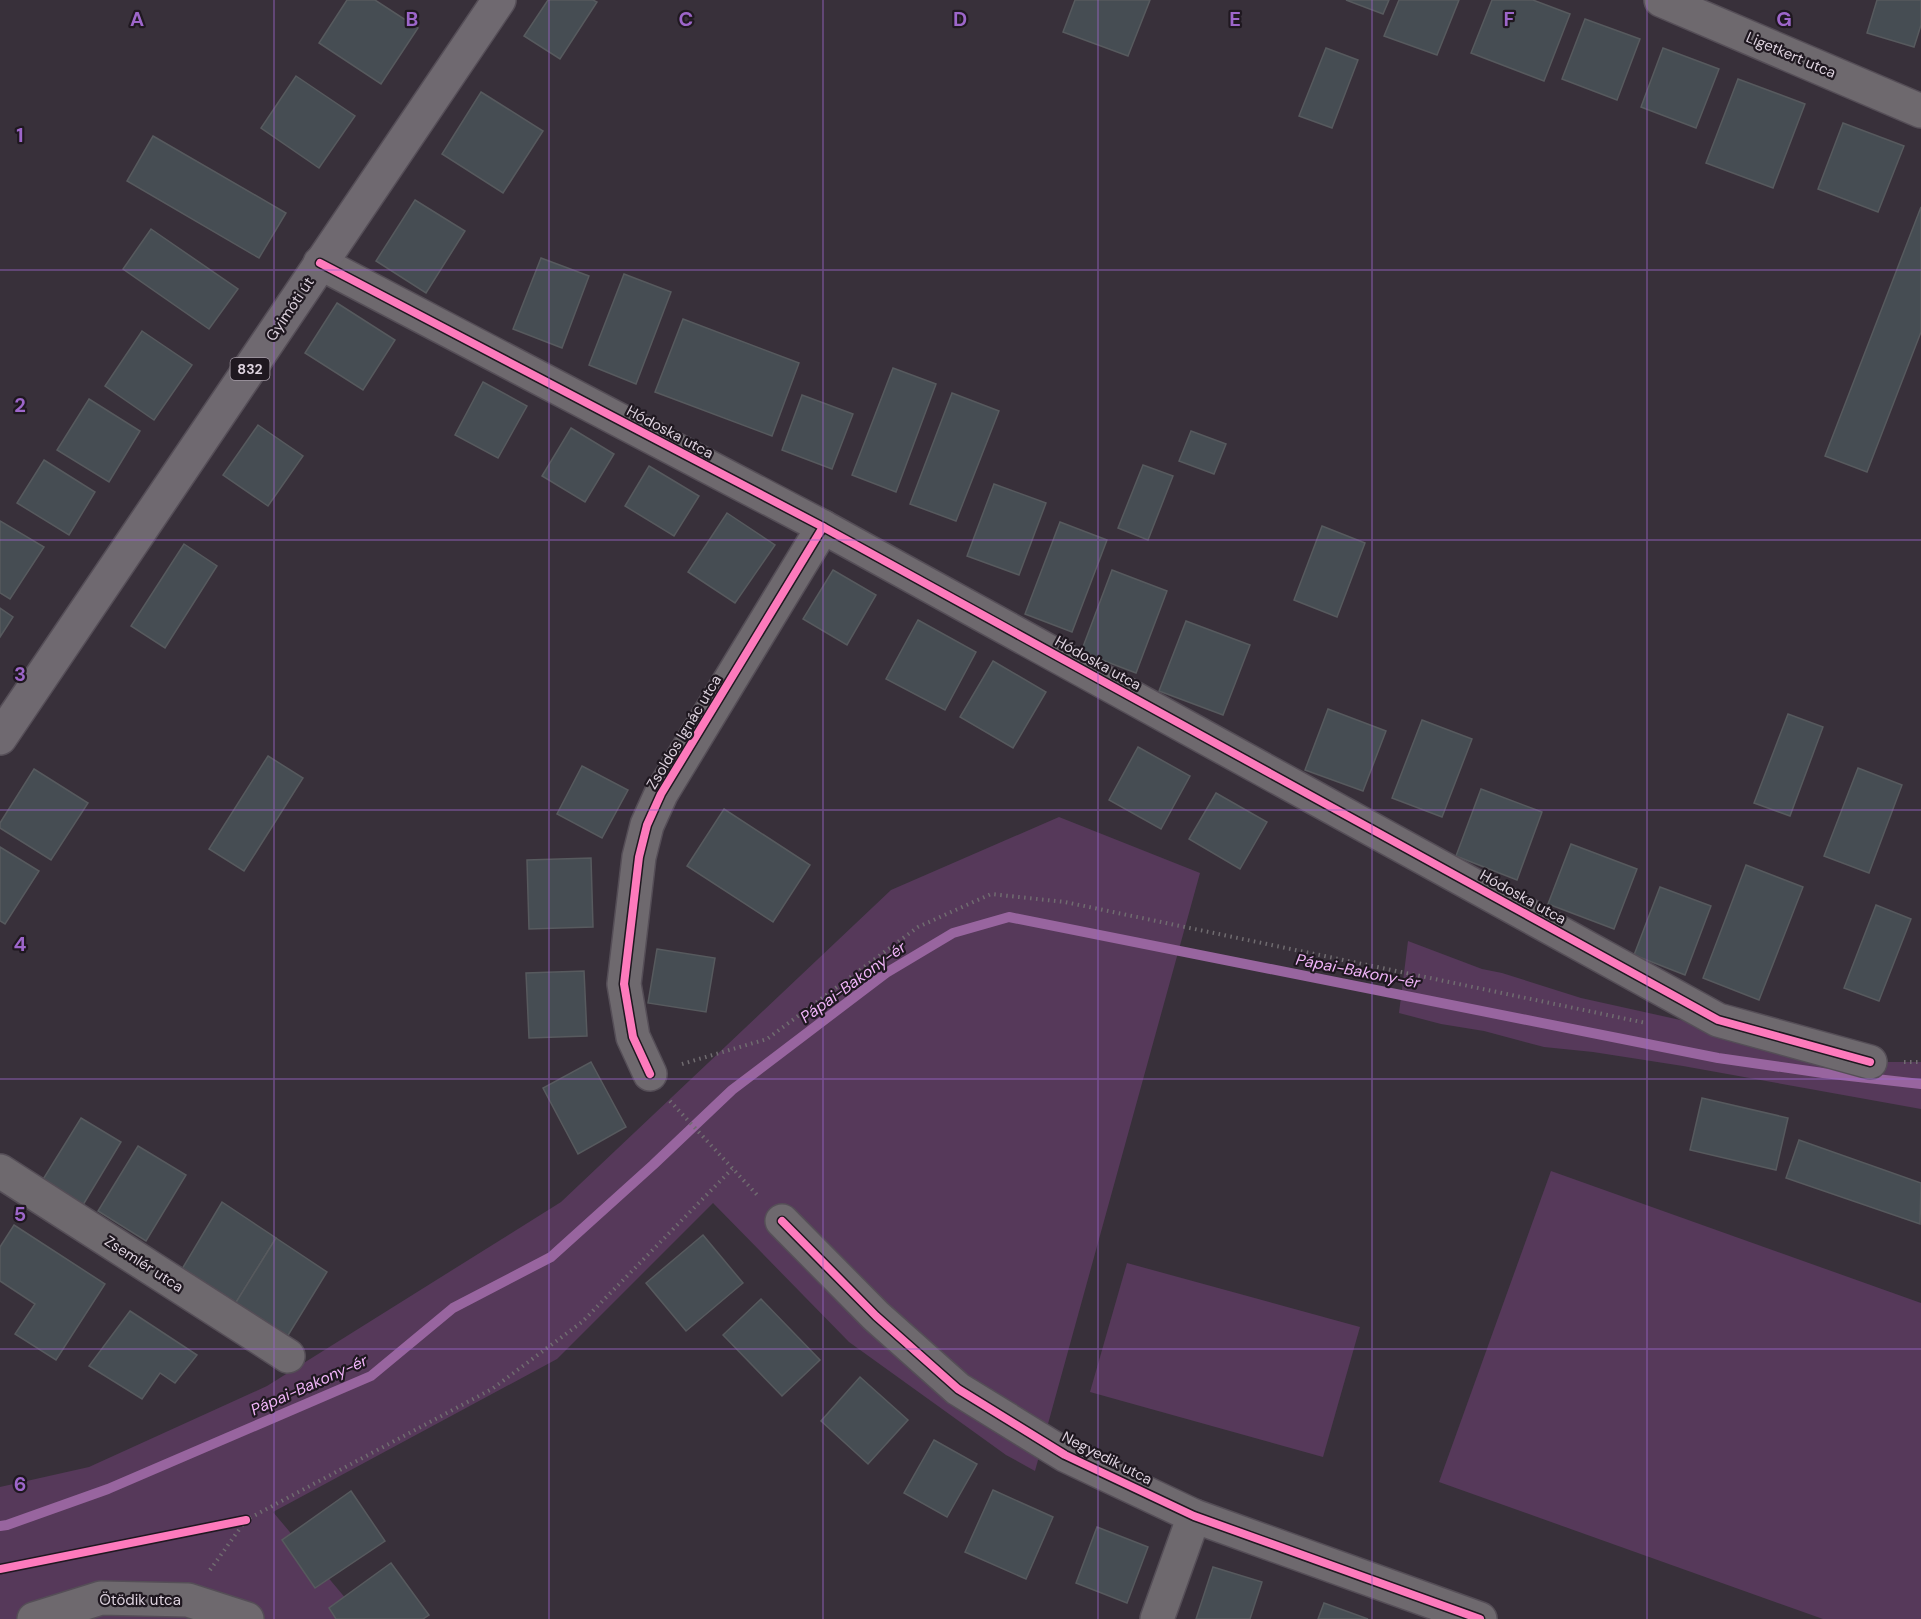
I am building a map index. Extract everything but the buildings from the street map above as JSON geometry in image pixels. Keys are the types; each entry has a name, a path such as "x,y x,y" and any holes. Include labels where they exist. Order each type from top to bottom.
{"main road":[{"name":"Gyimóti út","path":"0,738 499,0"}],"street":[{"name":"Ligetkert utca","path":"1661,0 1921,111"},
{"name":"Hódoska utca","path":"320,263 823,527 1718,1020 1870,1062"},
{"name":"Zsoldos Ignác utca","path":"650,1074 633,1036 624,984 639,857 647,825 661,794 823,527"},
{"name":"Zsemlér utca","path":"0,1171 288,1356"},
{"name":"Negyedik utca","path":"782,1221 876,1316 958,1389 1065,1455 1194,1516 1480,1619"},
{"path":"1157,1619 1194,1516"},
{"name":"Ötödik utca","path":"34,1619 101,1598 188,1600 247,1619"}],"path":[{"path":"650,1074 767,1039 918,927 991,894 1065,902 1657,1026"},
{"path":"188,1600 246,1520 492,1389 582,1322 732,1169 669,1100"}],"shaded area":[{"path":"1059,817 1200,873 1035,1471 1006,1455 849,1342 713,1203 557,1359 273,1512 363,1619 0,1619 0,1487 89,1467 267,1386 561,1202 891,890"},
{"path":"1408,941 1482,969 1581,998 1870,1062 1921,1062 1921,1109 1683,1066 1544,1047 1484,1031 1441,1024 1399,1013"},
{"path":"1551,1171 1921,1303 1921,1619 1823,1619 1439,1482"},
{"path":"1127,1263 1360,1327 1323,1457 1090,1392"}],"waterway":[{"name":"Pápai-Bakony-ér","path":"0,1526 108,1489 371,1376 453,1308 551,1257 732,1090 886,973 953,933 1009,917 1718,1058 1921,1084"}],"cycle path":[{"path":"320,263 823,527 1718,1020 1870,1062"},
{"path":"650,1074 633,1037 624,984 639,857 647,825 661,794 823,527"},
{"path":"782,1221 876,1316 958,1389 1065,1455 1194,1516 1480,1619"},
{"path":"0,1569 246,1520"}]}
